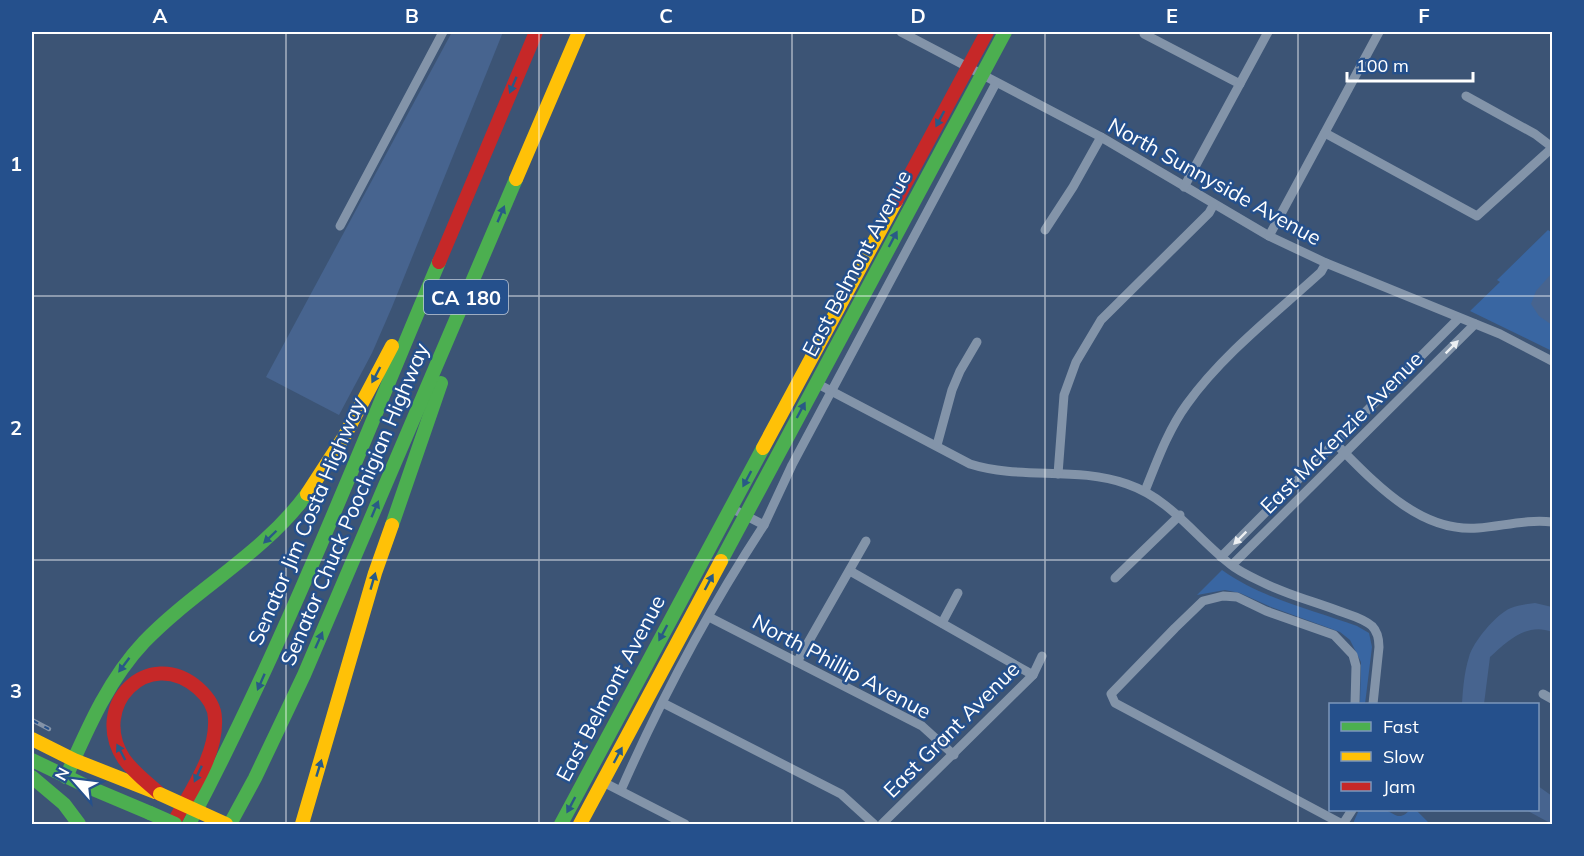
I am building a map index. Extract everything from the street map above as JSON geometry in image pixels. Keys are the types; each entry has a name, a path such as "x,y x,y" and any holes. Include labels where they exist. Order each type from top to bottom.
{"main road":[{"name":"CA 180","path":"452,230 536,32"},
{"name":"Senator Chuck Poochigian Highway","path":"228,825 255,778 304,675 579,32"},
{"name":"East Belmont Avenue","path":"561,825 987,32"},
{"name":"East Belmont Avenue","path":"580,825 1005,32"},
{"path":"66,777 110,685 142,644 177,612 258,548 286,520 318,480 337,449 452,230"},
{"name":"Senator Jim Costa Highway","path":"189,825 273,655 452,230"},
{"path":"302,825 375,573 489,243"},
{"path":"32,760 174,825 207,755 216,721 211,703 200,689 184,678 166,674 148,676 132,684 118,700 113,710 115,740 121,754 134,771 160,795"},
{"path":"32,739 74,760 228,825"},
{"path":"32,777 59,798 79,825"}],"street":[{"path":"340,226 443,32"},
{"name":"North Sunnyside Avenue","path":"901,32 1101,137 1269,236 1326,263 1514,341 1552,361"},
{"path":"1184,187 1268,32"},
{"path":"1269,236 1379,32"},
{"path":"1143,34 1240,84"},
{"name":"East Belmont Avenue","path":"621,790 643,740 734,571 764,525 792,465 996,83"},
{"path":"1325,133 1477,216 1552,147 1535,134 1466,96"},
{"path":"1045,230 1073,187 1101,137"},
{"path":"1058,474 1064,394 1076,362 1101,321 1209,213 1214,204"},
{"path":"1145,491 1161,451 1186,405 1218,366 1321,272 1326,263"},
{"name":"East McKenzie Avenue","path":"1221,557 1459,318"},
{"name":"East McKenzie Avenue","path":"1232,565 1475,324"},
{"path":"937,445 952,390 977,342"},
{"path":"816,382 981,468 1110,478 1145,491 1180,515 1221,557 1244,574 1270,586 1359,618 1374,628 1379,647 1372,703"},
{"path":"1335,443 1386,493 1440,523 1460,528 1477,528 1527,522 1552,522"},
{"path":"731,508 764,525"},
{"path":"1115,578 1180,515"},
{"path":"797,662 866,542"},
{"path":"850,571 1034,675"},
{"path":"942,623 958,593"},
{"path":"1351,811 1342,825 1114,703 1111,694 1203,601 1223,596 1237,597 1266,611 1334,635 1353,655 1356,666 1355,703"},
{"name":"North Phillip Avenue","path":"709,616 922,726 954,755"},
{"name":"East Grant Avenue","path":"882,825 1034,675 1041,656"},
{"path":"1543,694 1552,699"},
{"path":"663,703 841,794 874,825"},
{"path":"603,782 685,825"}],"shaded area":[{"path":"452,32 503,32 392,307 372,353 339,415 266,377"},
{"path":"1548,230 1552,231 1552,351 1470,311 1500,282 1497,280"},
{"path":"1552,273 1552,325 1539,316 1531,304 1536,291"},
{"path":"1222,570 1270,596 1357,626 1369,633 1372,647 1365,703 1360,703 1361,662 1350,640 1340,632 1240,593 1225,590 1197,595"},
{"path":"1535,603 1552,607 1552,632 1534,629 1526,631 1504,645 1490,657 1484,703 1462,703 1467,663 1471,651 1492,622 1505,611"},
{"path":"1539,787 1552,796 1552,824 1528,811 1539,811"},
{"path":"1359,811 1388,811 1400,816 1409,811 1417,811 1430,824 1354,824"}],"railway":[{"path":"32,720 49,729"}],"traffic: fast":[{"path":"721,561 1005,32"},
{"path":"230,824 255,778 304,675 516,179"},
{"path":"189,824 224,756 289,616 439,262"},
{"path":"392,525 441,383"},
{"path":"561,824 763,448"},
{"path":"66,777 99,706 131,657 164,623 270,535 307,494"},
{"path":"32,760 150,813"},
{"path":"32,777 64,804 79,824"},
{"path":"150,813 175,824"}],"traffic: slow":[{"path":"516,179 579,32"},
{"path":"763,448 896,201"},
{"path":"307,494 344,437 392,346"},
{"path":"302,824 375,573 392,525"},
{"path":"580,824 721,561"},
{"path":"32,739 74,760 155,792"},
{"path":"160,794 226,824"}],"traffic: jam":[{"path":"439,262 536,32"},
{"path":"896,201 987,32"},
{"path":"160,794 124,759 115,739 114,720 119,702 129,688 143,678 160,674 179,677 198,688 210,702 215,715 212,747 207,760 173,824"}]}
